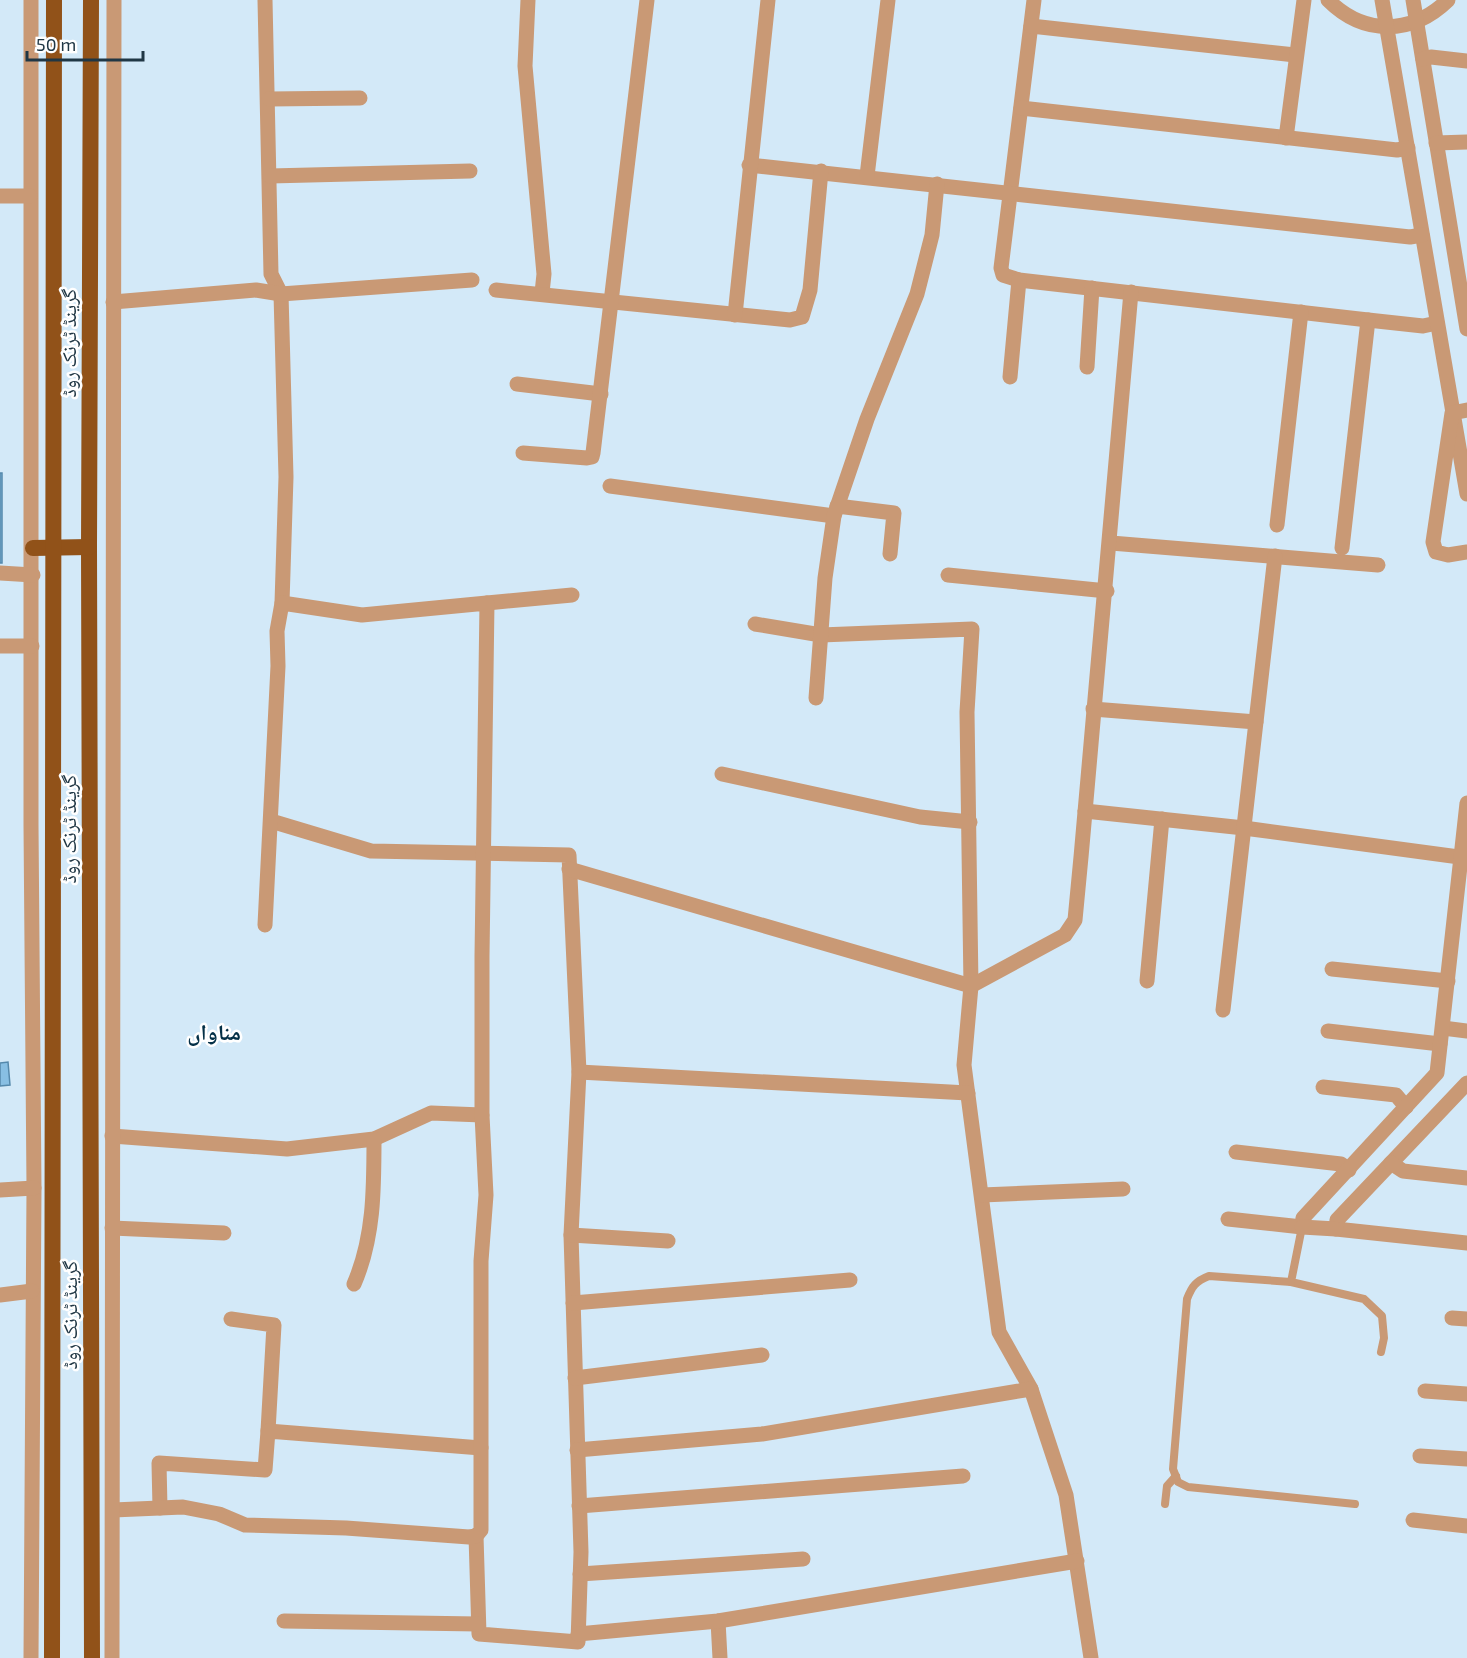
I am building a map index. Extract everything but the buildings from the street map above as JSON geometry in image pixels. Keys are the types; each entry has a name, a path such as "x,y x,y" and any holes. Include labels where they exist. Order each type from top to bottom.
{"highway":[{"name":"گرینڈ ٹرنک روڈ","path":"52,1658 56,548 54,0"},
{"name":"گرینڈ ٹرنک روڈ","path":"91,0 89,574 92,1658"},
{"path":"33,548 89,547"}],"street":[{"path":"31,0 34,1188 31,1658"},
{"path":"112,1658 114,0"},
{"path":"265,0 269,99 270,274 281,294 286,477 282,603 277,632 278,666 265,925"},
{"path":"528,0 525,66 544,274 542,293"},
{"path":"523,453 592,457 613,302 647,0"},
{"path":"735,315 768,0"},
{"path":"867,176 888,0"},
{"path":"1034,0 1001,268 1007,279 1423,326 1437,323"},
{"path":"1286,138 1295,55 1304,0"},
{"path":"1328,0 1348,17 1373,27 1386,28 1417,23 1449,0"},
{"path":"1382,0 1437,323 1460,411 1467,494"},
{"path":"1413,0 1467,329"},
{"path":"1030,26 1295,55"},
{"path":"1423,58 1467,61"},
{"path":"269,99 360,98"},
{"path":"1021,108 1397,150 1408,148"},
{"path":"1436,142 1467,142"},
{"path":"749,165 867,176 1410,237 1422,235"},
{"path":"270,176 470,171"},
{"path":"496,290 790,320 802,317 810,290 821,171"},
{"path":"816,698 825,578 836,511 867,419 917,294 932,235 937,184"},
{"path":"0,196 30,196"},
{"path":"113,302 256,290 281,294 472,280"},
{"path":"1010,377 1019,280"},
{"path":"1087,366 1092,288"},
{"path":"569,869 971,986 1065,935 1072,928 1107,591 1131,292"},
{"path":"1277,525 1301,312"},
{"path":"1342,548 1368,320"},
{"path":"517,384 601,394"},
{"path":"1460,411 1434,548 1436,552 1448,555 1467,552"},
{"path":"610,486 836,511 894,513 890,554"},
{"path":"1111,543 1378,565"},
{"path":"1223,1010 1275,555"},
{"path":"0,573 33,574"},
{"path":"89,574 113,573"},
{"path":"948,575 1107,591"},
{"path":"282,603 362,615 572,595"},
{"path":"271,820 370,851 484,853 569,855 579,1072 571,1235 579,1506 578,1642 479,1634 478,1624 476,1536 481,1530 481,1261 486,1195 482,1115 484,853 487,603"},
{"path":"755,624 821,635 972,629 967,712 970,822 968,940 971,986 964,1065 999,1332 1031,1389 1066,1495 1091,1658"},
{"path":"0,646 32,646"},
{"path":"1093,709 1256,722"},
{"path":"722,774 920,817 970,822"},
{"path":"1302,1227 1303,1218 1437,1073 1463,857 1467,803"},
{"path":"1085,811 1244,828 1463,857"},
{"path":"1147,981 1162,819"},
{"path":"1332,969 1448,981"},
{"path":"1328,1032 1442,1036 1467,1031"},
{"path":"579,1072 968,1093"},
{"path":"90,1080 112,1079"},
{"path":"1323,1087 1396,1095 1406,1107"},
{"path":"1336,1229 1336,1220 1464,1092"},
{"path":"112,1136 287,1149 374,1138 431,1113 482,1115"},
{"path":"354,1284 364,1262 373,1208 374,1138"},
{"path":"1236,1152 1341,1164 1349,1170"},
{"path":"1392,1163 1403,1171 1467,1178"},
{"path":"0,1190 34,1188"},
{"path":"982,1195 1123,1189"},
{"path":"91,1205 112,1205"},
{"path":"1228,1219 1467,1243"},
{"path":"112,1228 224,1233"},
{"path":"571,1235 668,1240"},
{"path":"573,1303 850,1280"},
{"path":"0,1295 32,1291"},
{"path":"160,1508 159,1463 265,1470 274,1325 231,1319"},
{"path":"575,1378 762,1355"},
{"path":"577,1450 762,1434 1031,1389"},
{"path":"1425,1391 1467,1394"},
{"path":"268,1431 481,1448"},
{"path":"1420,1456 1467,1459"},
{"path":"579,1506 963,1476"},
{"path":"113,1510 183,1507 219,1514 245,1525 346,1527 476,1536"},
{"path":"1413,1520 1467,1526"},
{"path":"580,1574 803,1558"},
{"path":"578,1634 718,1622 1077,1561"},
{"path":"284,1621 478,1624"},
{"path":"718,1622 720,1658"}],"lane":[{"path":"1291,1282 1302,1227"},
{"path":"1355,1504 1188,1487 1178,1482 1172,1455 1187,1299 1191,1287 1198,1280 1209,1276 1291,1282 1364,1299 1382,1316 1384,1338 1381,1352"},
{"path":"1165,1504 1167,1486 1176,1476"}],"district":[{"name":"مناواں","path":"214,1032"}]}
